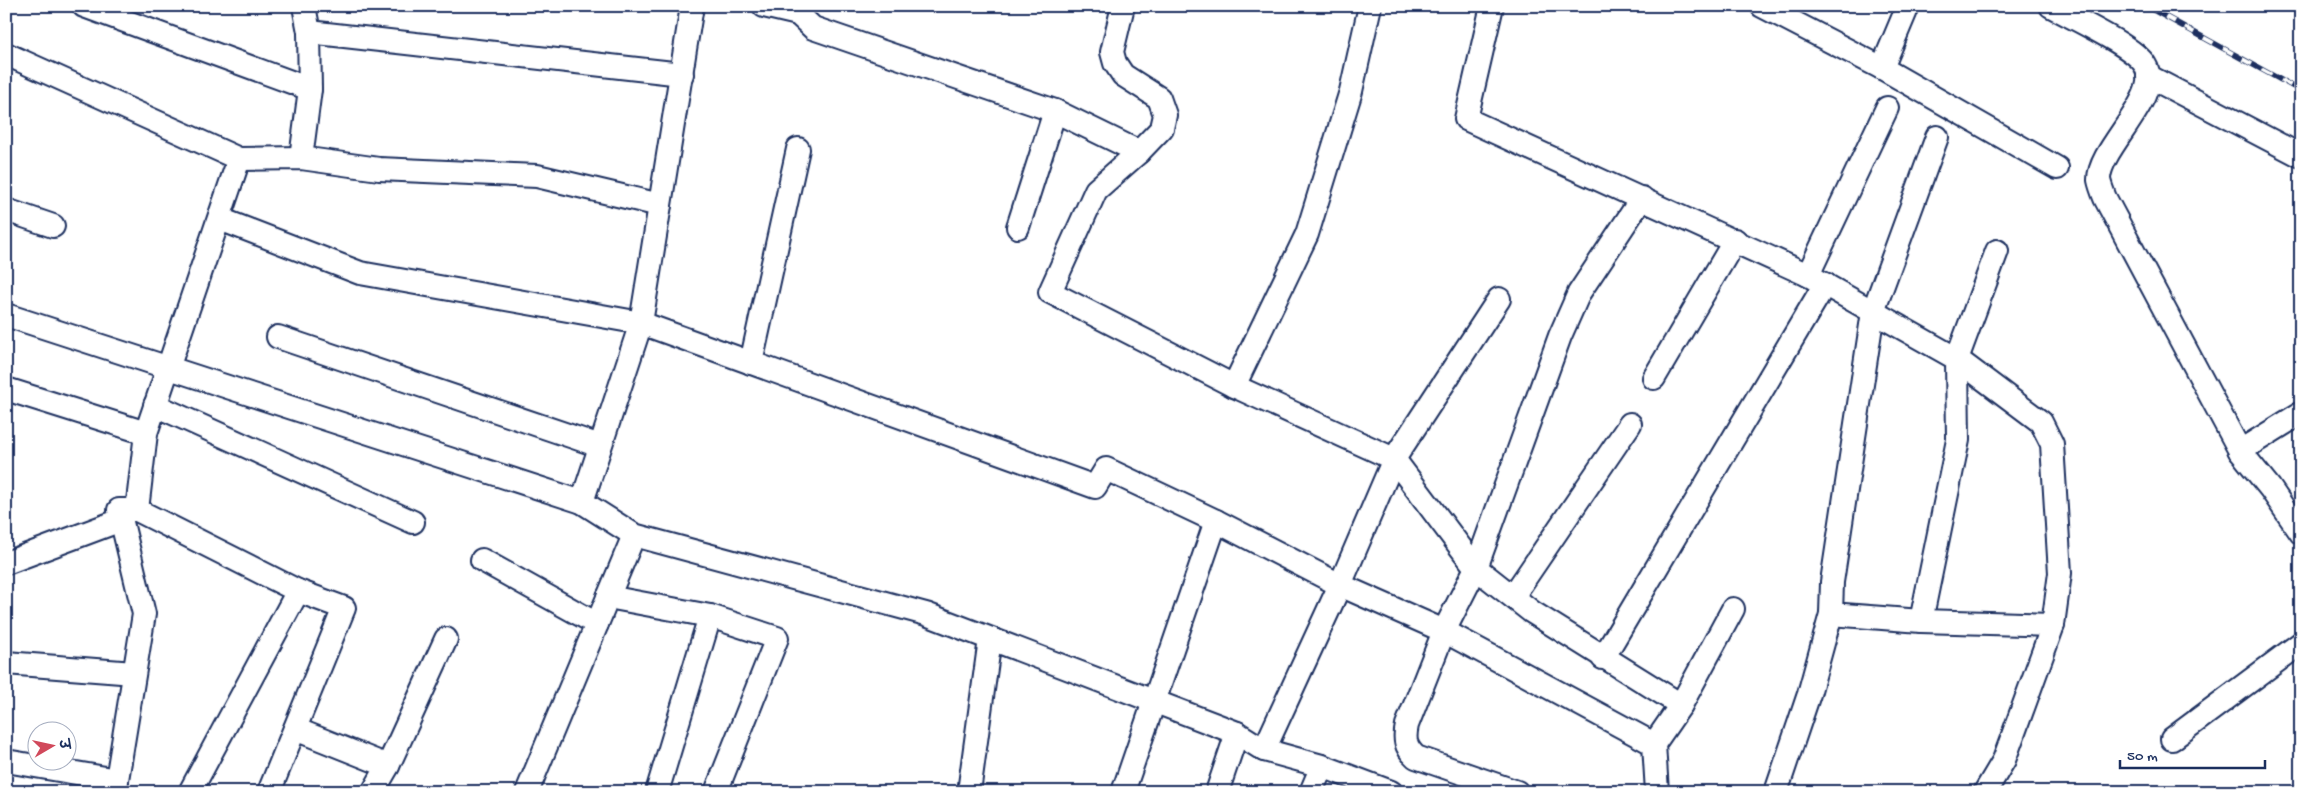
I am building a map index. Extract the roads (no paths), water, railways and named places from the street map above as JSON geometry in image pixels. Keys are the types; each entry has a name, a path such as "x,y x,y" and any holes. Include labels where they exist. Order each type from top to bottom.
{"street":[{"path":"84,6 310,89"},
{"path":"301,158 310,89 310,32 304,6"},
{"path":"582,502 641,323 692,6"},
{"path":"764,6 798,14 813,28 1055,111 1140,152"},
{"path":"1123,6 1112,52 1115,63 1123,75 1159,98 1165,115 1162,128 1140,152 1096,190 1050,292 1234,386 1394,459 1476,568 1532,612 1681,706"},
{"path":"1234,386 1307,234 1351,92 1370,6"},
{"path":"1492,6 1466,119 1734,240 1816,280 1957,359 2041,422 2052,444 2060,573 2054,624 2004,760 1985,792"},
{"path":"1762,6 1882,68 2057,168"},
{"path":"1882,68 1908,6"},
{"path":"2051,6 2113,40 2146,66 2148,76 2144,98 2104,163 2099,179 2105,198 2240,451 2270,488 2301,533"},
{"path":"310,32 682,74"},
{"path":"6,54 239,159 301,158 379,169 537,176 660,205"},
{"path":"2148,76 2301,156"},
{"path":"1604,658 1816,280 1887,108"},
{"path":"1018,227 1055,111"},
{"path":"1776,792 1809,694 1831,614 1832,582 1873,312 1937,137"},
{"path":"751,362 798,149"},
{"path":"6,761 116,786 144,614 129,515 146,433 239,159"},
{"path":"1517,792 1416,757 1407,749 1404,738 1407,725 1444,631 1476,568 1560,336 1579,293 1642,198"},
{"path":"6,210 53,226"},
{"path":"220,219 360,273 641,323 1095,487 1106,469 1216,521 1340,585 1444,631 1654,744"},
{"path":"1654,378 1734,240"},
{"path":"1921,622 1958,440 1957,359 1997,251"},
{"path":"1264,750 1340,585 1394,459 1499,299"},
{"path":"6,315 582,502 634,535 926,614 1237,733 1264,750 1322,766 1387,791"},
{"path":"278,337 600,446"},
{"path":"6,389 146,433"},
{"path":"155,405 413,522"},
{"path":"2240,451 2301,413"},
{"path":"1514,596 1630,424"},
{"path":"6,563 129,515 298,591 344,608 269,792"},
{"path":"1124,792 1153,701 1216,521"},
{"path":"527,792 634,535"},
{"path":"482,560 597,624"},
{"path":"190,792 298,591"},
{"path":"608,597 710,616 778,638 716,792"},
{"path":"1657,792 1654,744 1681,706 1733,609"},
{"path":"1831,614 1921,622 2054,624"},
{"path":"657,792 710,616"},
{"path":"373,792 388,766 446,639"},
{"path":"969,792 990,639"},
{"path":"2172,739 2301,643"},
{"path":"6,663 134,673"},
{"path":"295,728 388,766"},
{"path":"1216,792 1237,733"},
{"path":"1311,792 1322,766"}],"waterway":[{"path":"2291,792 2301,784"}],"railway":[{"path":"2146,6 2301,91"}]}
